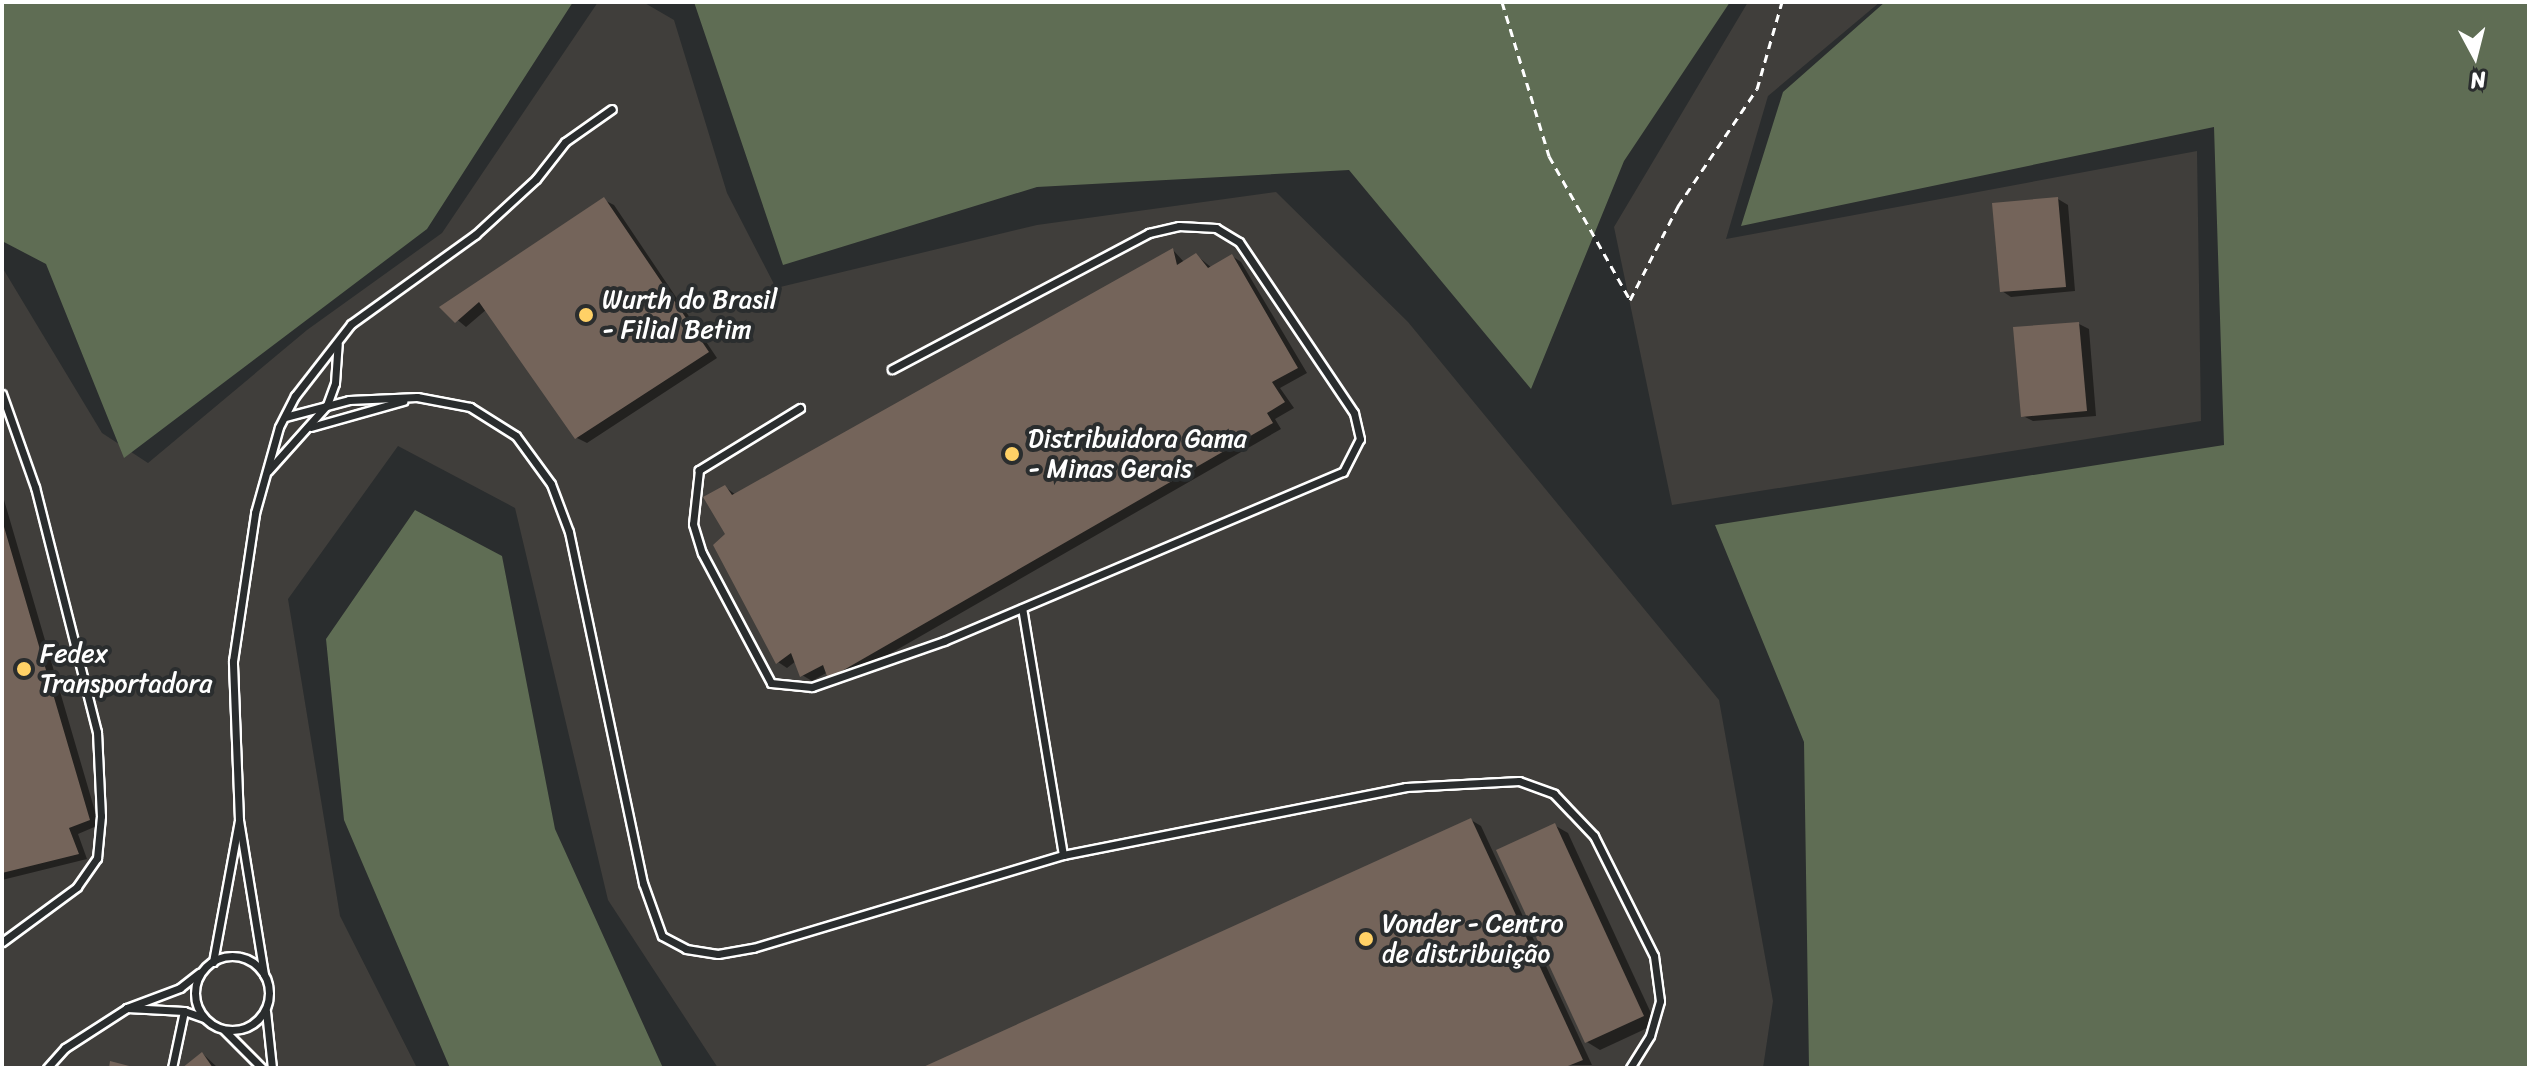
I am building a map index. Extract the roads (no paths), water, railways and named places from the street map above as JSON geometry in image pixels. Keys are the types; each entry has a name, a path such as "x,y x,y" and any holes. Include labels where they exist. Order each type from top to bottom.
{"lane":[{"path":"272,1068 264,974 239,820 233,661 264,475 285,417 338,341 374,305 475,235 536,179 565,142 612,109"},
{"path":"800,408 699,470 693,495 693,524 702,553 771,683 812,687 841,680 1022,608 1343,472 1360,439 1354,413 1239,242 1216,228 1179,226 1149,233 892,369"},
{"path":"264,475 327,405 335,383 338,341"},
{"path":"2,394 35,487 97,732 101,816 97,858 77,887 2,942"},
{"path":"285,417 327,405 417,397 470,407 516,436 551,484 569,532 643,883 662,936 686,949 718,954 753,948 1063,855 1406,787 1519,781 1554,794 1594,836 1654,956 1660,1001 1650,1036 1630,1068"},
{"path":"308,427 417,397"},
{"path":"1022,608 1063,855"},
{"path":"213,962 239,820"},
{"path":"47,1068 65,1048 127,1008 180,988 213,962 235,956 264,974"},
{"path":"204,970 196,1001 207,1019"},
{"path":"127,1008 184,1011 207,1019 223,1028 262,1068"},
{"path":"223,1028 244,1028 266,1008"},
{"path":"172,1068 184,1011"}],"place":[{"name":"Wurth do Brasil - Filial Betim","path":"586,315"},
{"name":"Distribuidora Gama - Minas Gerais","path":"1012,454"},
{"name":"Fedex Transportadora","path":"24,669"},
{"name":"Vonder - Centro de distribuição","path":"1366,939"}]}
